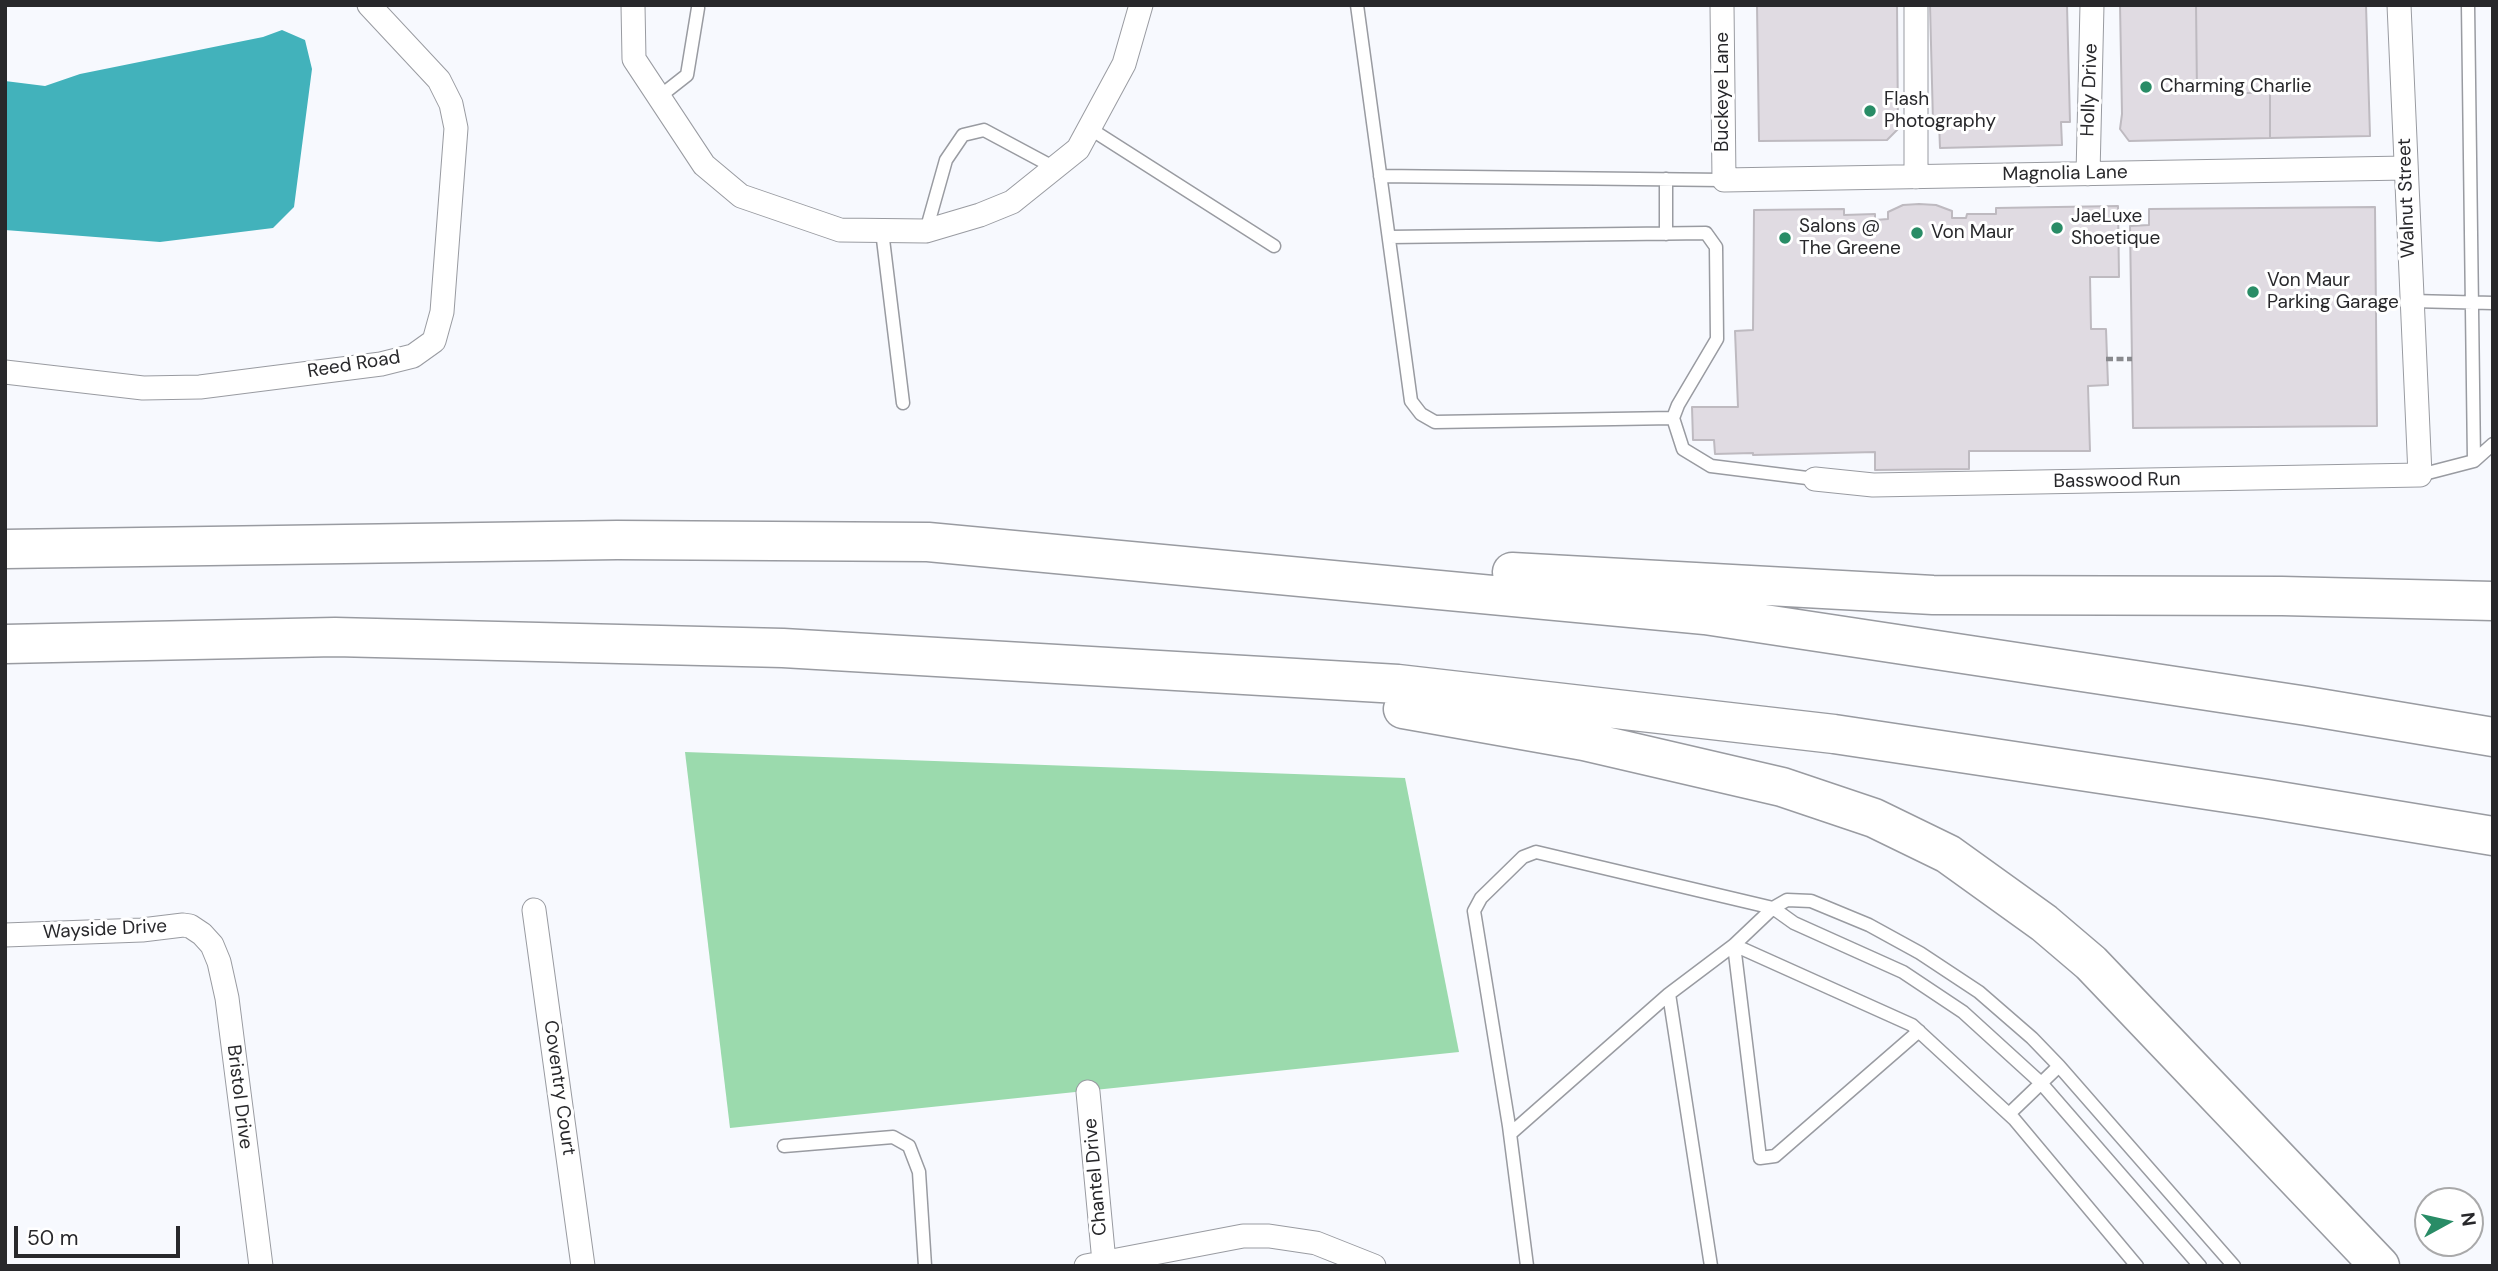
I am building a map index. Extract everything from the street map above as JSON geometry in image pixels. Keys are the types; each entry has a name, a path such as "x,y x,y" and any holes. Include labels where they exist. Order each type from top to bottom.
{"highway":[{"path":"5,549 617,540 928,542 1933,596 2282,596 2493,601"},
{"path":"928,542 1704,615 2307,706 2493,737"},
{"path":"2282,596 2493,586"},
{"path":"5,644 348,637 783,648 1398,684 1834,734 2240,794 2493,836"},
{"path":"1131,668 1382,705 1584,741 1782,787 1842,805 1917,837 1990,882 2091,963 2380,1266"}],"street":[{"name":"Reed Road","path":"5,372 144,388 200,387 381,363 413,356 434,341 442,312 456,128 452,104 439,80 369,5"},
{"path":"633,5 634,59 704,165 741,196 839,230 881,231 926,231 1012,202 1077,149 1124,64 1141,5"},
{"name":"Buckeye Lane","path":"1722,5 1724,180"},
{"path":"1916,5 1916,177"},
{"name":"Holly Drive","path":"2088,174 2092,5"},
{"name":"Walnut Street","path":"2399,5 2420,475"},
{"name":"Magnolia Lane","path":"1724,180 2406,168"},
{"name":"Basswood Run","path":"1815,479 1873,485 2420,475"},
{"name":"Coventry Court","path":"534,910 583,1266"},
{"name":"Wayside Drive","path":"5,935 142,930 183,925 202,934"},
{"name":"Bristol Drive","path":"202,934 212,945 219,962 227,998 261,1266"},
{"name":"Chantel Drive","path":"1088,1092 1095,1264"},
{"path":"1095,1264 1243,1236 1269,1236 1316,1242 1374,1266"}],"lane":[{"path":"1357,5 1411,401 1421,414 1435,422 1673,418"},
{"path":"2468,5 2474,461"},
{"path":"659,97 687,75 698,8"},
{"path":"1089,128 1274,246"},
{"path":"926,231 946,160 963,135 984,130 1055,168"},
{"path":"1380,176 1724,180"},
{"path":"1666,179 1666,234"},
{"path":"881,231 903,403"},
{"path":"1389,237 1706,233 1716,247 1717,339 1673,418 1683,449 1711,466 1815,479"},
{"path":"2412,302 2493,303"},
{"path":"2420,475 2474,461 2493,444"},
{"path":"1527,1266 1510,1134 1474,911 1481,898 1523,857 1536,852 1773,908 1794,923 1903,972 1963,1012 2041,1083 2200,1266"},
{"path":"1510,1134 1669,994 1734,946 1773,908 1787,900 1811,901 1869,925 1920,953 1979,992 2032,1038 2059,1066 2234,1266"},
{"path":"1734,946 1912,1025 2009,1114 2137,1266"},
{"path":"1734,946 1760,1158 1774,1156 1919,1031"},
{"path":"1669,994 1711,1266"},
{"path":"2009,1114 2059,1066"},
{"path":"784,1146 893,1137 909,1146 919,1172 925,1266"}],"path":[{"path":"2106,359 2132,359"}],"green space":[{"path":"685,752 1405,778 1459,1052 730,1128"}],"water":[{"path":"282,30 305,40 312,69 294,207 273,228 160,242 5,230 5,81 45,86 80,74 263,37"}],"building":[{"path":"1757,5 1897,5 1898,129 1887,140 1759,141"},
{"path":"1930,5 2067,5 2070,122 2061,122 2062,145 1940,148 1939,122 1933,122"},
{"path":"2120,5 2196,5 2197,93 2270,93 2270,138 2129,141 2120,129"},
{"path":"2196,5 2366,5 2370,136 2270,138 2270,93 2197,93"},
{"path":"1903,205 1936,205 1952,211 1952,218 1966,218 1967,214 1996,214 1996,208 2118,206 2119,277 2090,277 2091,329 2106,329 2108,385 2088,386 2090,451 1969,451 1969,469 1875,470 1875,452 1715,454 1714,440 1693,440 1692,407 1738,407 1735,331 1753,330 1754,210 1844,209 1844,215 1875,214 1875,220 1888,219 1888,212"},
{"name":"Von Maur Parking Garage","path":"2375,207 2377,426 2133,428 2130,226 2149,225 2149,209"}],"place":[{"name":"Charming Charlie","path":"2146,87"},
{"name":"Flash Photography","path":"1870,111"},
{"name":"JaeLuxe Shoetique","path":"2057,228"},
{"name":"Von Maur","path":"1917,233"},
{"name":"Salons @ The Greene","path":"1785,238"},
{"name":"Von Maur Parking Garage","path":"2253,292"}]}
